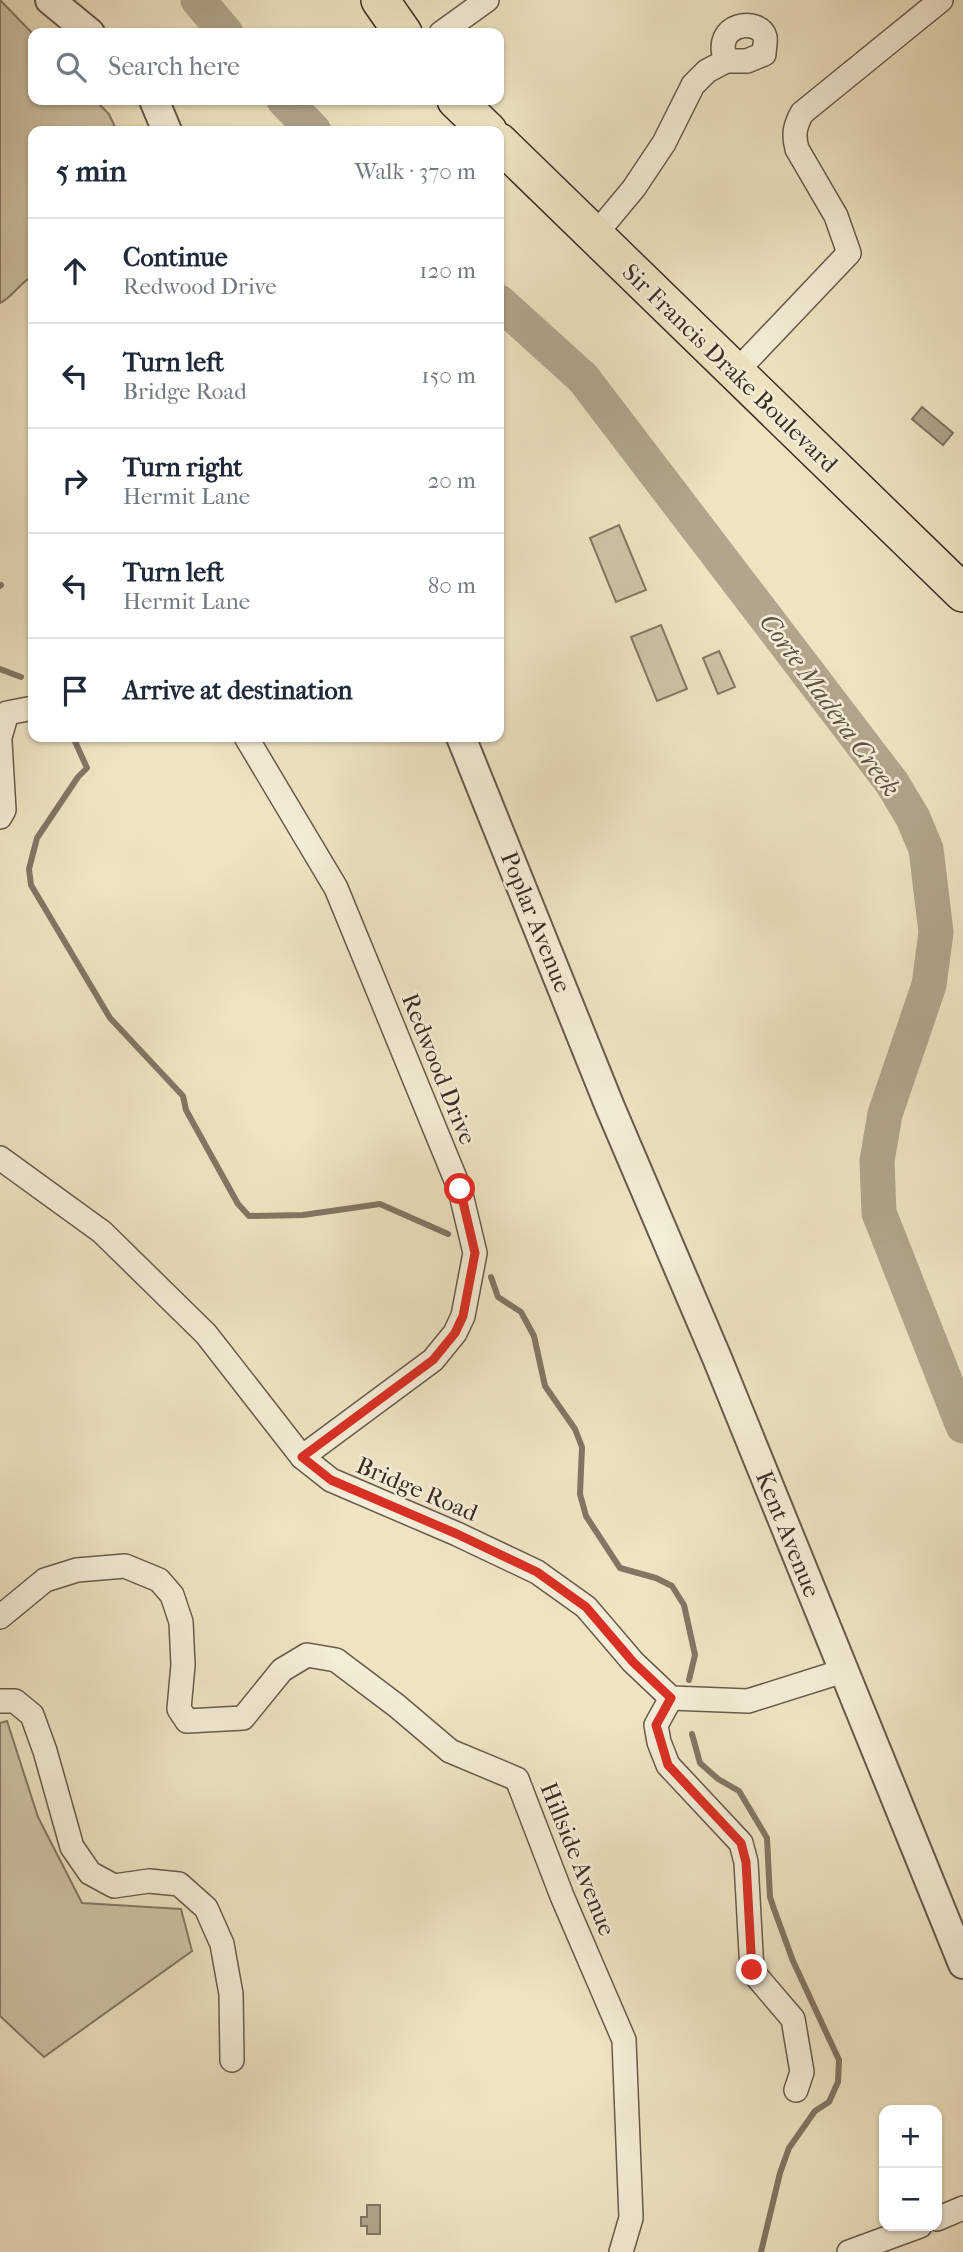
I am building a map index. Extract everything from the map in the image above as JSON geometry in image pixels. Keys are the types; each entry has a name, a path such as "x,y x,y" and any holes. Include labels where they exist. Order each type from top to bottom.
{"main road":[{"path":"380,0 399,28"},
{"path":"461,105 483,126"},
{"name":"Sir Francis Drake Boulevard","path":"504,147 735,373 958,577"}],"street":[{"path":"50,0 84,28"},
{"path":"449,28 487,0"},
{"path":"735,373 849,253 836,216 797,149 795,125 802,113 942,0"},
{"path":"595,236 634,188 664,143 694,85 707,71 726,61"},
{"path":"157,105 165,126"},
{"path":"0,817 4,810 0,739 7,713 28,709"},
{"name":"Redwood Drive","path":"249,742 336,888 460,1189 475,1253 463,1316 455,1333 433,1360 302,1457"},
{"name":"Poplar Avenue","path":"463,742 610,1107"},
{"name":"Kent Avenue","path":"610,1107 717,1358 963,1964"},
{"name":"Bridge Road","path":"0,1158 102,1232 206,1334 302,1457 331,1480 537,1572 586,1607 633,1662 671,1698"},
{"name":"Hillside Avenue","path":"0,1617 45,1580 77,1570 125,1566 159,1580 172,1595 181,1622 183,1665 179,1709 187,1721 243,1718 282,1670 307,1655 336,1660 397,1706 450,1751 517,1779 562,1896 624,2040 631,2218 621,2252"},
{"path":"796,2090 802,2072 793,2019 752,1970 746,1862 741,1843 668,1765 656,1725 671,1698 748,1701 843,1671"},
{"path":"0,1701 15,1701 32,1715 72,1847 90,1873 114,1886 149,1881 179,1884 206,1908 222,1944 231,1994 232,2060"},
{"path":"942,2217 963,2208"},
{"path":"849,2252 906,2231"}],"shaded area":[{"path":"0,0 28,29 28,105 100,105 109,114 115,126 28,126 28,279 0,303"},
{"path":"922,407 953,433 943,445 912,419"},
{"path":"619,525 646,590 616,602 590,538"},
{"path":"661,625 687,689 657,701 631,637"},
{"path":"719,651 735,687 718,694 703,658"},
{"path":"7,1721 38,1817 82,1903 181,1909 192,1951 44,2057 0,2016 0,1723"},
{"path":"367,2205 380,2205 380,2234 367,2234 367,2226 361,2226 361,2217 367,2217"}],"waterway":[{"name":"Corte Madera Creek","path":"198,0 222,28"},
{"name":"Corte Madera Creek","path":"289,105 309,126"},
{"name":"Corte Madera Creek","path":"504,307 583,378 892,783 913,818 926,849 936,932 929,985 885,1114 877,1161 879,1213 963,1426"},
{"path":"0,669 21,677"},
{"path":"75,742 87,768 37,838 29,869 31,885 110,1018 183,1096 186,1110 238,1204 249,1216 303,1215 380,1204 448,1234"},
{"path":"491,1277 498,1297 521,1312 534,1336 545,1386 575,1429 582,1447 580,1494 586,1516 620,1568 656,1578 672,1586 684,1605 695,1655 689,1680"},
{"path":"692,1734 700,1763 718,1779 739,1791 767,1838 770,1897 793,1961 839,2060 838,2082 829,2102 815,2111 789,2148 780,2173 761,2252"}],"route":[{"path":"460,1189 475,1253 463,1316 455,1333 433,1360 302,1457 331,1480 537,1572 586,1607 633,1662 671,1698 656,1725 668,1765 741,1843 746,1862 752,1970"}]}
